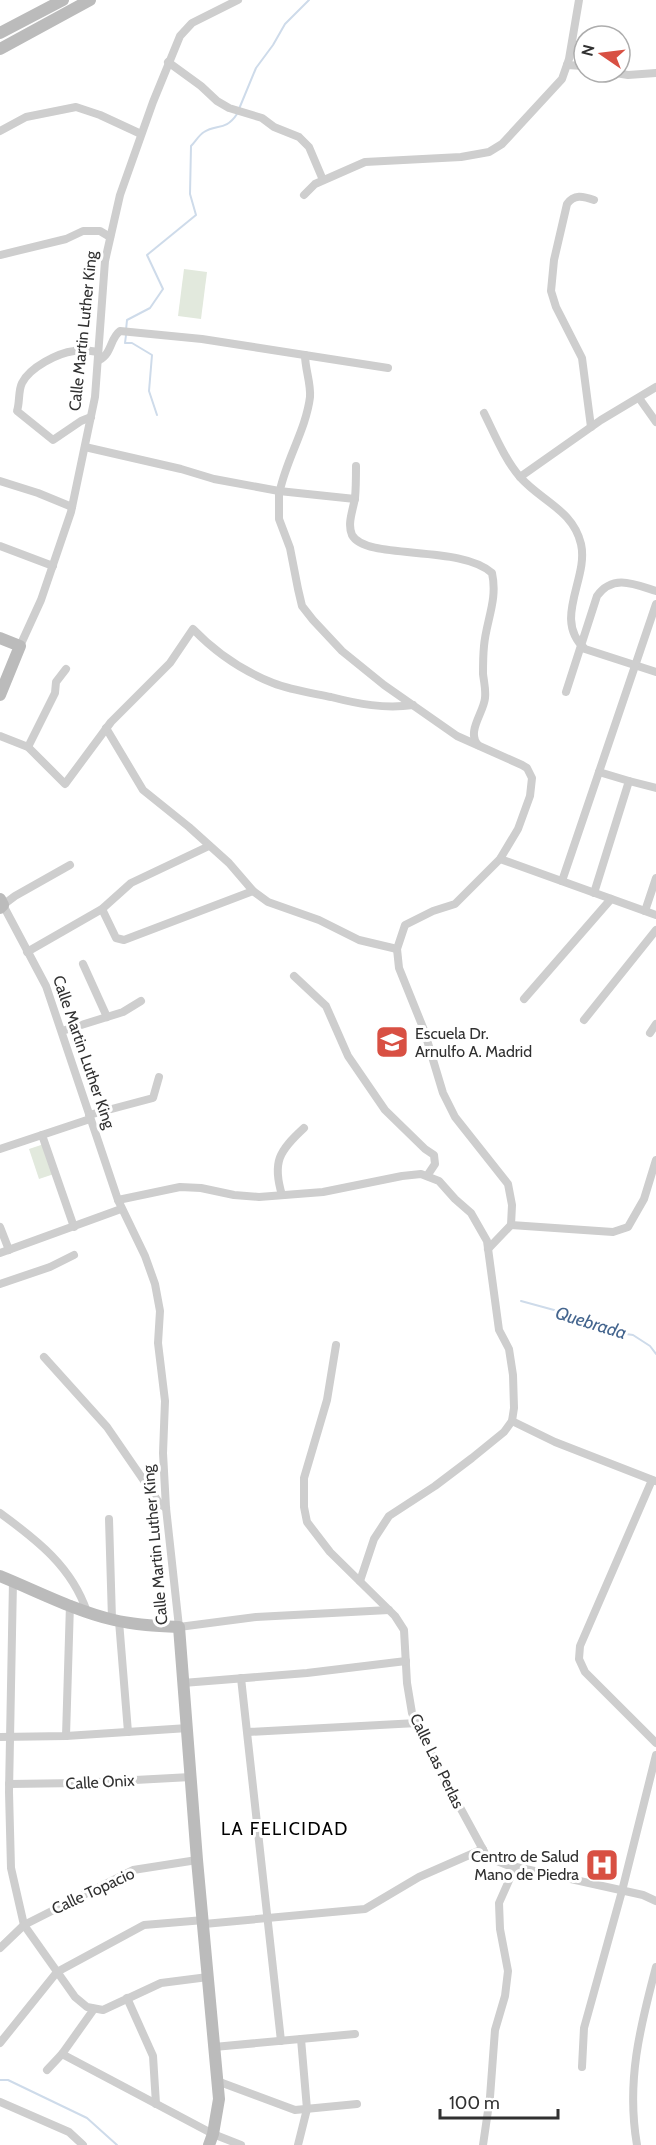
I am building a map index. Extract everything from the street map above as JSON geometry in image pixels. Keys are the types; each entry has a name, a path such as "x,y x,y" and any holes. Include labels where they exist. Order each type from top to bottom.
{"street":[{"path":"0,33 63,0"},
{"path":"0,49 90,0"},
{"name":"Calle Martin Luther King","path":"0,695 41,600 72,507 91,417 99,356 105,261 120,195 168,62 180,36 192,23 238,0"},
{"path":"304,195 315,184 366,162 461,157 489,152 502,144 562,79 567,65 579,0"},
{"path":"168,62 229,108 261,118 274,127 299,136 309,147 323,180"},
{"path":"567,65 572,65"},
{"path":"632,75 656,73"},
{"path":"0,131 26,117 76,107 100,115 141,134"},
{"path":"591,427 582,358 556,308 551,283 567,204 572,198 578,196 594,200"},
{"path":"0,255 66,239 83,231 100,231 110,237"},
{"path":"91,417 53,440 17,411 20,386 25,378 48,359 75,350 105,357 114,335 120,331 190,338 388,368"},
{"path":"305,355 309,399 286,466 280,490 279,519 290,548 302,606 342,651 412,705 457,736 527,768 532,778 528,802 518,829 500,859 455,904 433,911 405,925 397,949 399,968 447,1101 455,1117 508,1184 512,1205 511,1225 488,1249"},
{"path":"520,477 591,427 656,387"},
{"path":"639,398 656,422"},
{"path":"484,413 520,477 555,505 578,531 582,548 581,565 570,615 571,624 581,645 585,649 656,672"},
{"path":"84,447 181,469 214,479 355,499"},
{"path":"356,466 355,499 350,523 353,536 363,544 395,552 433,553 453,557 479,564 492,573 495,586 493,606 484,642 483,660 485,701 473,734 474,741 479,747"},
{"path":"0,481 72,507"},
{"path":"0,546 53,566"},
{"path":"566,692 597,596 603,588 621,582 656,591"},
{"path":"562,881 656,604"},
{"path":"0,736 28,747 65,784 117,714 170,663 193,629 237,664 272,683 368,705 396,707 412,705"},
{"path":"0,638 20,646"},
{"path":"28,747 55,693 56,682 66,669"},
{"path":"106,728 143,790 229,863 253,891 267,902 320,920 359,940 397,949"},
{"path":"599,772 655,786"},
{"path":"594,893 628,781"},
{"path":"27,952 102,909 131,884 209,846"},
{"path":"500,859 656,915"},
{"path":"1,904 70,865"},
{"path":"645,911 656,878"},
{"path":"102,909 116,938 124,940 253,891"},
{"path":"524,999 611,899"},
{"name":"Calle Martin Luther King","path":"1,904 46,986 118,1200 145,1256 155,1284 160,1311 158,1343 165,1401 163,1453 166,1508 179,1627 219,2099 211,2140"},
{"path":"584,1020 656,930"},
{"path":"83,964 107,1017"},
{"path":"294,976 326,1006 348,1056 385,1110 434,1155 435,1164 427,1176"},
{"path":"63,1031 123,1012 141,1001"},
{"path":"650,1033 656,1024"},
{"path":"0,1149 90,1117 153,1098 159,1077"},
{"path":"282,1195 277,1164 289,1142 304,1128"},
{"path":"42,1135 74,1227"},
{"path":"511,1225 613,1232 628,1227 644,1199 656,1160"},
{"path":"118,1200 180,1187 259,1197 323,1192 420,1174 439,1181 454,1199 471,1213 487,1241 499,1330 509,1350 513,1375 512,1421 504,1432 472,1458 389,1516 374,1539 360,1581"},
{"path":"0,1227 4,1251 122,1209"},
{"path":"0,1284 50,1267 74,1255"},
{"name":"Calle Las Perlas","path":"336,1346 327,1400 304,1478 306,1522 330,1552 389,1610 404,1630 407,1683 412,1713 483,1849"},
{"path":"44,1357 107,1427 160,1504 166,1508"},
{"path":"512,1421 555,1443 654,1481 588,1625 579,1652 581,1666 585,1672 656,1743"},
{"path":"0,1513 42,1546 57,1561 75,1582 87,1612"},
{"path":"109,1519 116,1620 128,1732"},
{"path":"0,1576 87,1612 148,1626 179,1627 256,1617 389,1610"},
{"path":"13,1581 10,1737 6,1789 11,1869 24,1925 75,1997 87,2007 94,2009 103,2010 160,1983 208,1977"},
{"path":"66,1736 70,1604"},
{"path":"183,1683 406,1661"},
{"path":"241,1678 281,2041"},
{"path":"248,1732 417,1723"},
{"path":"0,1737 66,1736 188,1728"},
{"path":"582,2067 584,2028 622,1891 656,1755"},
{"name":"Calle Onix","path":"6,1789 191,1777"},
{"path":"0,2043 57,1972 144,1925 267,1919 365,1909 419,1877 483,1849 487,1857 515,1867 643,1895 656,1901"},
{"name":"Calle Topacio","path":"0,1948 24,1925 133,1870 197,1860"},
{"path":"483,2145 490,2097 495,2030 508,1971 500,1929 499,1903 515,1867"},
{"path":"637,2145 633,2126 635,2060 639,2031 656,1967"},
{"path":"128,1998 153,2056 156,2104"},
{"path":"47,2070 62,2054 94,2009"},
{"path":"214,2047 355,2034"},
{"path":"298,2145 307,2109 301,2039"},
{"path":"62,2054 156,2104 211,2140 241,2145"},
{"path":"217,2081 295,2110 357,2104"},
{"path":"0,2102 69,2132 83,2145"}],"shaded area":[{"path":"184,269 207,272 201,319 178,316"},
{"path":"44,1144 54,1174 39,1179 29,1149"}],"waterway":[{"path":"239,109 256,68 285,24 309,0"},
{"path":"126,330 127,320 150,308 163,289 147,255 196,215 190,194 191,146 204,132 229,123 237,114"},
{"path":"126,335 125,343 132,343 152,355 149,391 157,415"},
{"name":"Quebrada","path":"521,1301 596,1322 613,1332 633,1335 650,1346 656,1354"},
{"path":"0,2080 8,2080 87,2118 117,2145"}],"place":[{"name":"Escuela Dr. Arnulfo A. Madrid","path":"392,1042"},
{"name":"Centro de Salud Mano de Piedra","path":"602,1865"}],"district":[{"name":"LA FELICIDAD","path":"285,1829"}]}
